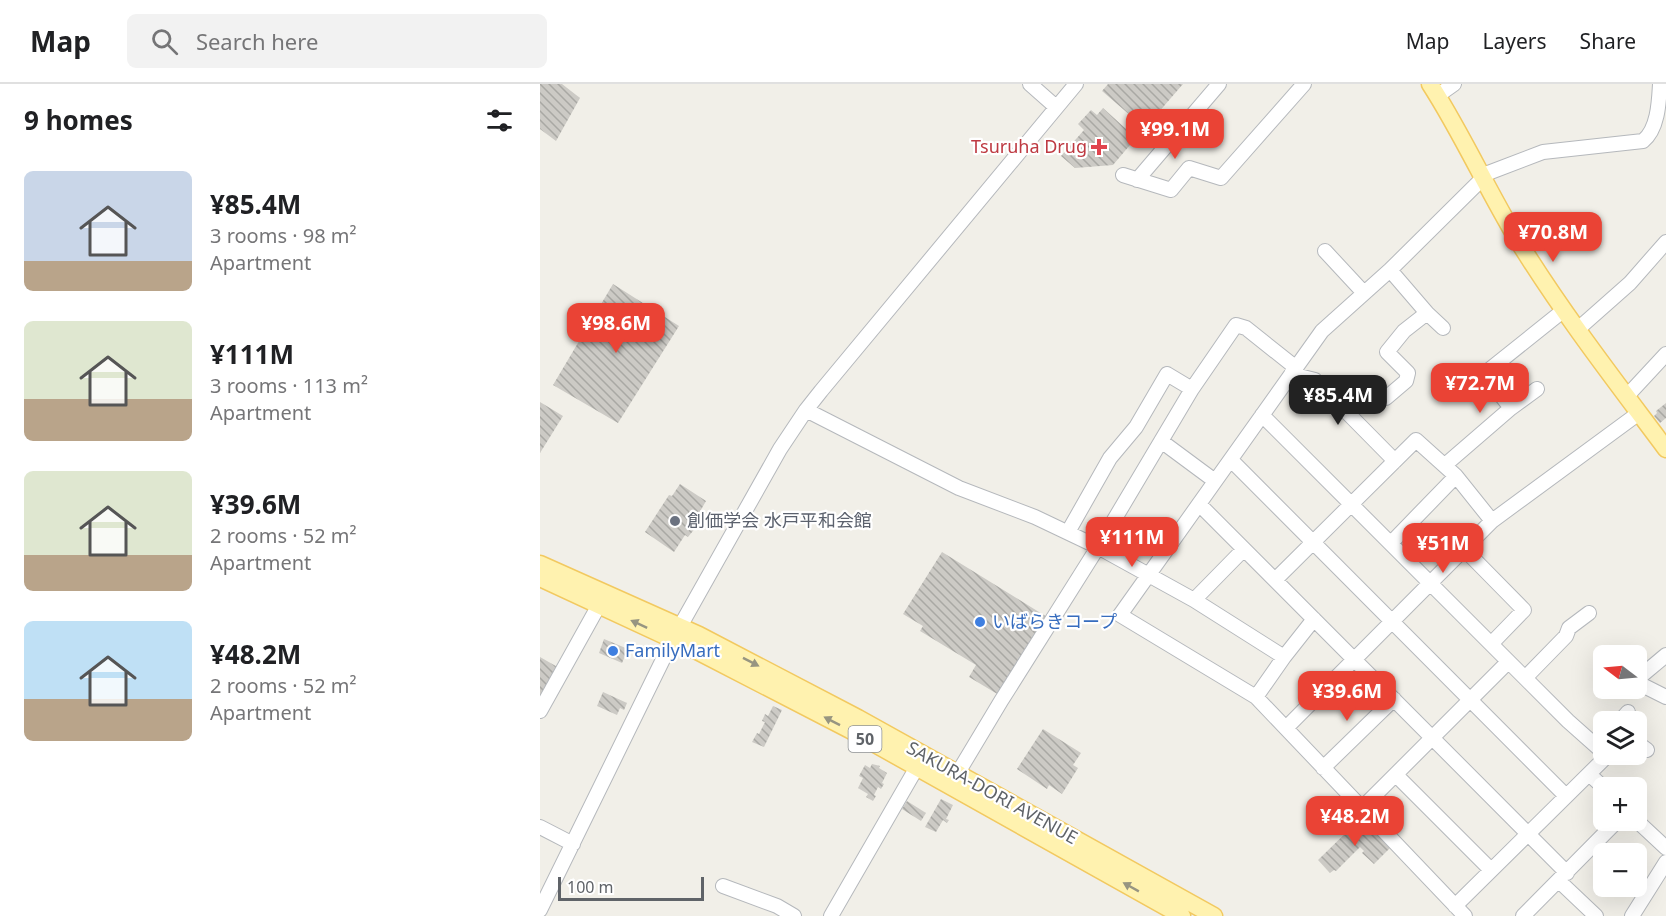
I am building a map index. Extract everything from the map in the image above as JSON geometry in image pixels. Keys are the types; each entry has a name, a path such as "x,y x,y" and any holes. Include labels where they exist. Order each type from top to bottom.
{"main road":[{"path":"1434,90 1519,242 1564,310 1666,450"},
{"name":"SAKURA-DORI AVENUE","path":"540,564 676,633 858,718 954,780 1182,916"},
{"name":"SAKURA-DORI AVENUE","path":"540,578 599,605 676,633 916,767 954,780 1214,916"}],"street":[{"path":"1030,84 1056,107"},
{"path":"540,910 676,633 780,449 806,410 1076,84"},
{"path":"1137,180 1219,84"},
{"path":"1123,175 1171,190 1189,168 1221,178 1304,84"},
{"path":"1434,90 1454,84"},
{"path":"1465,916 1256,697 1120,615 1322,331 1390,270 1488,173 1543,152 1643,141 1650,135 1657,114 1660,84"},
{"path":"1578,329 1630,282 1666,242"},
{"path":"1325,251 1364,293"},
{"path":"1390,270 1443,328"},
{"path":"1511,408 1484,374 1564,310"},
{"path":"1386,398 1406,381 1408,373 1388,352 1404,331 1427,313"},
{"path":"954,780 1098,547 1192,389 1236,324 1246,328 1293,371 1316,380 1395,461"},
{"path":"1627,396 1666,354"},
{"path":"1068,532 1110,458 1136,427 1167,375 1192,389"},
{"path":"1445,465 1511,408 1537,389"},
{"path":"806,410 959,488 1035,517 1098,547 1194,600 1284,657"},
{"path":"1286,728 1492,521 1639,412"},
{"path":"1262,415 1508,662 1568,721 1593,741"},
{"path":"1276,579 1416,440 1456,476 1492,521"},
{"path":"1161,441 1215,481"},
{"path":"1231,460 1566,795"},
{"path":"1391,543 1456,476"},
{"path":"1199,504 1528,833 1596,916"},
{"path":"1194,600 1244,549"},
{"path":"1464,549 1524,610 1491,644"},
{"path":"540,711 599,605"},
{"path":"1525,678 1566,636 1569,628 1589,613"},
{"path":"1256,697 1314,619"},
{"path":"1666,656 1641,676 1640,681 1644,686 1666,697"},
{"path":"1361,809 1508,662"},
{"path":"1323,768 1394,699"},
{"path":"1455,906 1598,765"},
{"path":"831,916 916,767"},
{"path":"1589,774 1593,778"},
{"path":"1396,775 1491,870"},
{"path":"540,826 573,843"},
{"path":"1647,830 1666,848"},
{"path":"1523,916 1607,831"},
{"path":"1632,916 1666,862"},
{"path":"723,886 777,906 794,916"}],"building":[{"path":"540,84 562,84 580,98 556,141 540,129"},
{"path":"1108,84 1183,84 1145,128 1102,91"},
{"name":"Tsuruha Drug","path":"1103,108 1136,138 1113,165 1075,168 1061,156 1084,130 1078,124 1091,110 1097,115"},
{"path":"613,284 679,326 618,423 553,385"},
{"path":"540,402 563,416 540,453"},
{"path":"1666,403 1666,418 1660,423 1654,416 1656,411"},
{"name":"創価学会 水戸平和会館","path":"680,484 706,501 698,515 701,517 697,526 688,537 685,535 674,552 645,532 669,495 672,496"},
{"name":"いばらきコープ","path":"942,552 1047,617 999,695 969,677 976,665 920,631 923,626 903,614"},
{"name":"FamilyMart","path":"604,639 628,649 622,663 599,653"},
{"path":"540,657 561,669 545,699 540,696"},
{"path":"603,692 627,703 624,710 620,708 617,715 597,706"},
{"path":"773,706 782,710 764,747 752,742 765,722 762,721 765,714 768,716"},
{"path":"1043,729 1081,753 1073,765 1078,768 1062,794 1049,785 1047,789 1017,769"},
{"path":"872,764 880,766 879,768 887,773 882,783 884,784 881,789 878,787 873,801 866,797 868,794 858,788 863,778 859,776 865,765 870,768"},
{"path":"941,799 953,805 946,819 949,820 947,823 943,820 936,832 925,827"},
{"path":"907,801 926,813 921,821 902,809"},
{"path":"1360,819 1391,847 1374,864 1362,853 1364,851 1360,847 1336,871 1330,873 1318,860"}],"place":[{"name":"Tsuruha Drug","path":"1099,147"},
{"name":"創価学会 水戸平和会館","path":"675,521"},
{"name":"いばらきコープ","path":"980,622"},
{"name":"FamilyMart","path":"613,651"}]}
